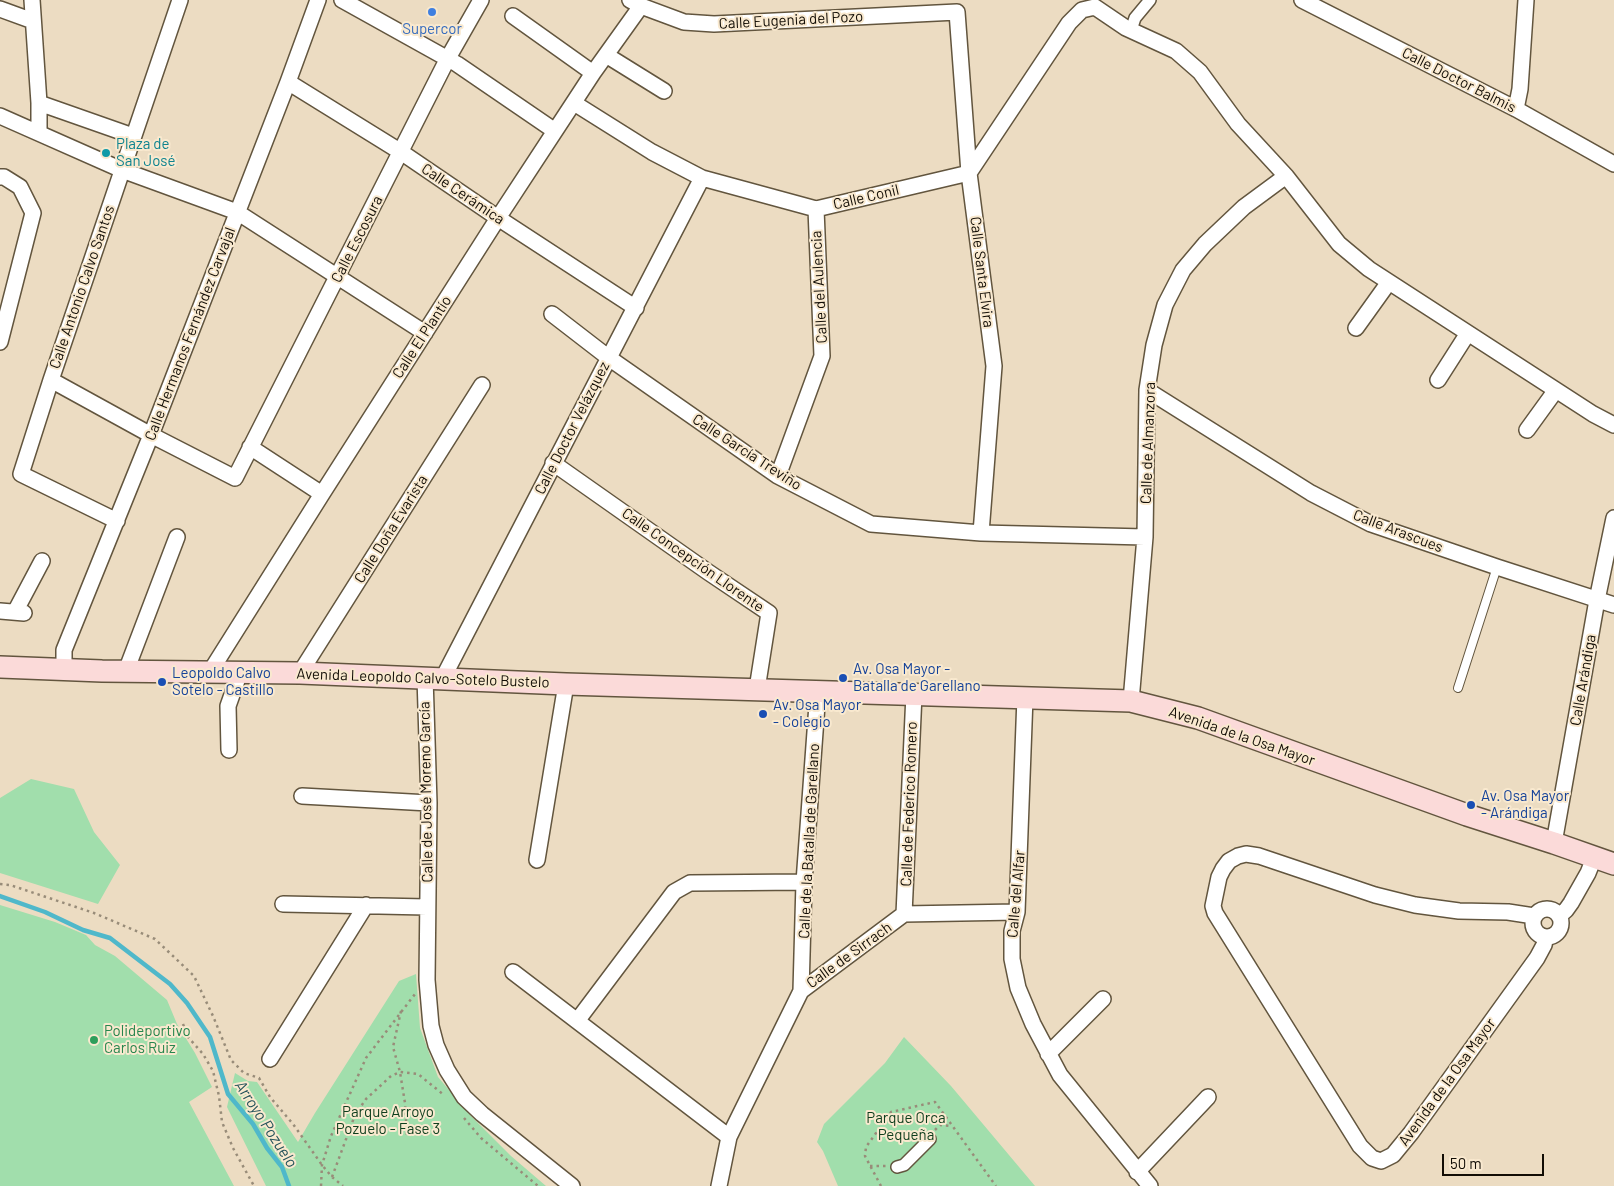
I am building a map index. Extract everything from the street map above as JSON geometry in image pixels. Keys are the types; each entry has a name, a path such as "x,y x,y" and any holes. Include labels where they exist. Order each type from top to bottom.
{"main road":[{"name":"Avenida Leopoldo Calvo-Sotelo Bustelo","path":"0,667 300,673 434,677 566,684 665,686"},
{"name":"Avenida de la Osa Mayor","path":"665,686 1132,701 1198,718 1467,815 1614,864"}],"street":[{"path":"32,0 39,103 39,133"},
{"name":"Calle Antonio Calvo Santos","path":"117,521 22,474 51,380 180,0"},
{"name":"Calle Hermanos Fernández Carvajal","path":"64,668 64,650 151,435 318,0"},
{"name":"Calle Escosura","path":"151,435 235,478 448,58 481,0"},
{"path":"1131,30 1135,18 1150,0"},
{"name":"Calle Doctor Balmis","path":"1302,0 1516,109 1614,164"},
{"path":"1516,109 1520,89 1526,0"},
{"path":"349,2 448,58 555,132"},
{"name":"Calle Eugenia del Pozo","path":"639,2 684,22 714,24 957,12"},
{"name":"Calle El Plantío","path":"210,672 498,218 639,2"},
{"path":"970,173 1069,23 1086,4 1131,30 1176,51 1200,72 1238,124 1286,176 1339,244 1369,269 1556,390 1614,425"},
{"path":"0,9 33,21"},
{"name":"Calle Santa Elvira","path":"957,12 970,173 994,366 981,532"},
{"path":"512,16 593,73"},
{"path":"606,55 664,92"},
{"name":"Calle Cerámica","path":"288,82 401,152 636,308"},
{"name":"Calle Conil","path":"574,102 652,152 702,178 816,209 970,173"},
{"path":"39,103 133,136"},
{"path":"0,116 122,170 237,212 425,333"},
{"name":"Calle de Almanzora","path":"1132,701 1145,537 1147,390 1154,345 1165,305 1183,270 1205,244 1244,207 1286,176"},
{"path":"0,177 4,177 20,187 33,213 0,342"},
{"name":"Calle Doctor Velázquez","path":"434,677 553,463 636,308 702,178"},
{"name":"Calle del Aulencia","path":"778,476 822,356 816,209"},
{"path":"1356,328 1389,282"},
{"name":"Calle García Treviño","path":"552,314 608,358 778,476 870,524 981,532 1145,537"},
{"path":"1438,380 1468,333"},
{"path":"51,380 151,435"},
{"name":"Calle Doña Evarista","path":"300,673 482,386"},
{"name":"Calle Arascues","path":"1147,390 1311,494 1371,524 1498,568 1614,605"},
{"path":"1527,430 1556,390"},
{"path":"250,447 322,494"},
{"name":"Calle Concepción Llorente","path":"553,463 769,613 757,689"},
{"name":"Calle Arándiga","path":"1554,843 1614,518"},
{"path":"126,671 177,538"},
{"path":"13,612 42,561"},
{"path":"229,750 228,706 240,672"},
{"name":"Calle de José Moreno García","path":"434,677 429,803 427,980 431,1026 436,1045 464,1097 482,1114 572,1186"},
{"path":"537,860 566,684"},
{"name":"Calle de la Batalla de Garellano","path":"801,990 804,882 818,691"},
{"name":"Calle de Federico Romero","path":"904,914 914,694"},
{"name":"Calle del Alfar","path":"1025,697 1017,912 1012,931 1012,959 1018,988 1032,1024 1060,1075 1150,1186"},
{"path":"302,796 429,803"},
{"name":"Avenida de la Osa Mayor","path":"1534,916 1508,912 1458,911 1415,905 1375,895 1259,856 1246,854 1228,861 1223,868 1219,877 1214,906 1216,913 1360,1146 1372,1158 1381,1160 1394,1155 1411,1133 1537,958 1546,937"},
{"path":"1559,916 1571,903 1594,858"},
{"path":"577,1021 674,892 690,883 804,882"},
{"path":"283,904 427,907"},
{"path":"270,1059 366,905"},
{"path":"1547,909 1556,912 1559,916 1561,924 1554,935 1546,937 1537,933 1534,929 1534,916 1538,912 1547,909"},
{"name":"Calle de Sirrach","path":"719,1186 729,1137 801,990 904,914 1017,912"},
{"path":"514,972 729,1137"},
{"path":"1048,1054 1103,999"},
{"path":"1137,1172 1208,1097"},
{"path":"897,1166 904,1165 930,1139"}],"lane":[{"path":"1458,688 1498,568"}],"path":[{"path":"0,884 10,885 94,913 155,939 194,976 231,1060 244,1073 260,1078 270,1097 293,1124 322,1165 343,1186"},
{"path":"321,1186 322,1165 331,1136 366,1058 402,1009 427,980"},
{"path":"402,1009 393,1047 400,1072 405,1103 407,1138"},
{"path":"183,1024 188,1037 203,1054 213,1071 219,1096 222,1122 233,1148 254,1186"},
{"path":"332,1177 355,1115 366,1098 391,1076 400,1072 418,1074 443,1093 450,1101"},
{"path":"881,1186 865,1156 866,1147 891,1112 935,1102 996,1186"},
{"path":"462,1116 481,1138 538,1186"}],"green space":[{"path":"31,779 74,789 94,832 120,865 98,904 0,873 0,798"},
{"name":"Polideportivo Carlos Ruiz","path":"0,905 55,922 86,935 95,945 115,956 167,1000 177,1024 195,1053 212,1087 189,1102 234,1186 0,1186"},
{"name":"Parque Arroyo Pozuelo - Fase 3","path":"416,974 420,1028 438,1077 471,1116 511,1156 546,1186 266,1186 227,1107 235,1073 248,1081 257,1082 298,1142 399,981"},
{"name":"Parque Orca Pequeña","path":"904,1037 951,1086 1035,1186 838,1186 823,1151 817,1142 824,1124 885,1063"}],"waterway":[{"name":"Arroyo Pozuelo","path":"0,896 45,912 83,930 110,938 170,984 187,1003 210,1037 228,1094 253,1124 267,1148 282,1167 289,1186"}],"place":[{"name":"Supercor","path":"432,12"},
{"name":"Plaza de San José","path":"106,153"},
{"name":"Av. Osa Mayor - Batalla de Garellano","path":"843,678"},
{"name":"Leopoldo Calvo Sotelo - Castillo","path":"162,682"},
{"name":"Av. Osa Mayor - Colegio","path":"763,714"},
{"name":"Av. Osa Mayor - Arándiga","path":"1471,805"},
{"name":"Polideportivo Carlos Ruiz","path":"94,1040"}]}
